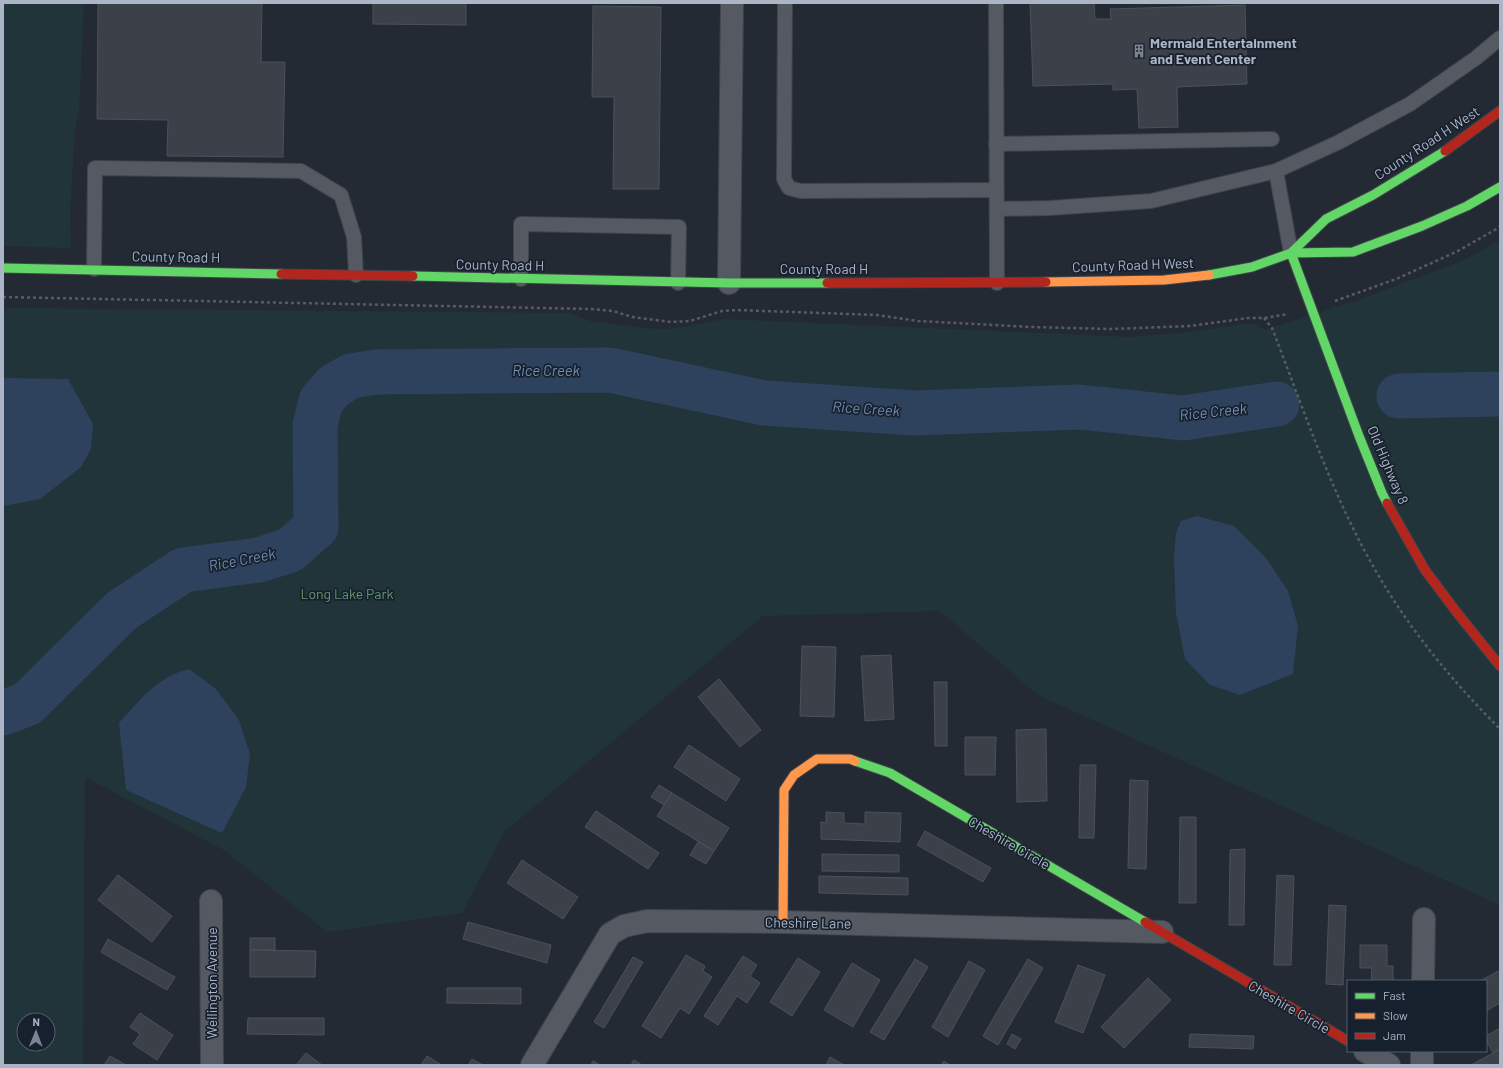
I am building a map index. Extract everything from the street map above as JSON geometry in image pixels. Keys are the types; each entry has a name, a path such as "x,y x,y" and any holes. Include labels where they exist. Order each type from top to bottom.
{"street":[{"path":"729,284 732,3"},
{"name":"County Road H West","path":"1291,253 1326,219 1373,195 1419,168 1500,111"},
{"name":"County Road H West","path":"997,283 1164,280 1252,267 1291,253 1353,252 1422,226 1467,206 1500,187"},
{"name":"Old Highway 8","path":"1291,253 1382,493 1425,570 1500,666"},
{"name":"County Road H","path":"3,268 729,284 997,283"},
{"name":"Cheshire Circle","path":"783,922 784,790 794,775 817,759 850,758 890,773 1347,1040"},
{"name":"Wellington Avenue","path":"211,901 212,1065"},
{"path":"1423,980 1424,919"},
{"name":"Cheshire Lane","path":"532,1065 610,934 624,926 647,921 783,922 1162,932"},
{"path":"1367,1052 1389,1065"},
{"path":"1422,1052 1422,1065"}],"lane":[{"path":"785,3 784,179 789,188 801,192 996,190"},
{"path":"996,3 997,283"},
{"path":"997,209 1050,208 1151,201 1276,171 1338,142 1410,104 1476,58 1500,38"},
{"path":"996,144 1272,139"},
{"path":"94,269 95,168 301,171 341,195 354,237 356,275"},
{"path":"1276,171 1291,253"},
{"path":"521,279 521,224 648,226 679,227 678,283"}],"path":[{"path":"1264,318 1272,328 1327,468 1347,514 1376,572 1392,598 1425,644 1473,702 1500,729"}],"green space":[{"path":"3,3 84,3 79,111 75,128 70,214 71,248 3,246"},
{"name":"Long Lake Park","path":"1500,240 1500,905 1038,695 940,611 763,616 504,832 462,913 327,932 224,850 85,777 83,1065 3,1065 3,308 571,313 589,321 656,329 671,329 724,319 1130,337 1189,332 1244,324 1256,324 1264,330 1359,300 1464,260"}],"water":[{"path":"3,378 68,379 93,424 91,449 81,467 40,499 3,506"},
{"path":"1197,516 1234,526 1266,558 1288,591 1298,626 1293,674 1240,695 1210,685 1185,659 1176,613 1174,558 1176,533 1181,521"},
{"path":"189,669 216,689 239,720 250,754 246,787 222,833 126,790 119,723 150,690 159,683 178,672"}],"building":[{"path":"98,3 262,3 261,62 285,62 283,157 167,156 168,120 97,119"},
{"path":"373,3 466,3 466,25 373,24"},
{"name":"Mermaid Entertainment and Event Center","path":"1030,3 1094,3 1095,19 1111,19 1110,9 1245,5 1247,84 1177,87 1178,127 1139,128 1137,89 1113,90 1113,84 1033,86"},
{"path":"593,6 661,7 659,189 613,189 614,97 592,97"},
{"path":"802,646 836,647 834,717 800,716"},
{"path":"891,655 894,719 865,721 861,656"},
{"path":"719,679 761,730 740,747 698,697"},
{"path":"934,682 947,682 947,746 935,746"},
{"path":"1046,729 1047,801 1017,802 1016,730"},
{"path":"965,737 996,737 995,775 965,775"},
{"path":"689,745 740,779 726,801 674,767"},
{"path":"1080,765 1096,765 1094,838 1079,838"},
{"path":"1130,780 1148,781 1146,869 1128,868"},
{"path":"659,785 672,793 664,805 651,797"},
{"path":"672,793 729,828 714,851 657,816"},
{"path":"596,811 659,853 648,869 585,827"},
{"path":"826,812 844,813 844,823 865,824 865,812 901,813 900,842 821,839 821,822 826,823"},
{"path":"1180,817 1196,817 1196,903 1179,903"},
{"path":"925,831 991,868 983,882 917,845"},
{"path":"698,842 714,851 706,864 690,855"},
{"path":"1245,849 1244,925 1229,925 1230,850"},
{"path":"822,854 899,855 899,872 822,871"},
{"path":"522,860 578,897 563,919 507,883"},
{"path":"118,875 172,916 152,942 98,900"},
{"path":"1277,875 1294,876 1291,965 1274,965"},
{"path":"819,876 908,878 908,895 819,893"},
{"path":"1329,905 1346,906 1343,985 1326,984"},
{"path":"468,922 551,945 547,963 463,939"},
{"path":"250,938 275,938 275,950 250,950"},
{"path":"108,939 175,977 167,990 101,952"},
{"path":"1360,945 1387,945 1387,966 1393,966 1393,980 1371,980 1372,968 1360,968"},
{"path":"250,950 316,951 315,977 250,977"},
{"path":"686,955 705,966 703,971 712,977 689,1014 680,1008 661,1038 642,1026"},
{"path":"743,956 757,965 750,976 760,983 747,1003 737,996 718,1025 704,1016"},
{"path":"633,957 643,962 604,1028 594,1022"},
{"path":"798,958 820,972 792,1016 770,1002"},
{"path":"915,959 928,967 884,1040 870,1032"},
{"path":"1028,959 1043,968 998,1045 983,1036"},
{"path":"969,961 985,970 948,1037 932,1027"},
{"path":"852,963 880,980 853,1027 824,1010"},
{"path":"1078,965 1105,975 1083,1033 1055,1022"},
{"path":"1500,970 1500,1003 1487,1010 1487,980 1482,980"},
{"path":"1148,978 1171,1000 1124,1048 1101,1027"},
{"path":"447,988 521,988 521,1004 447,1003"},
{"path":"140,1013 173,1035 157,1060 133,1044 140,1034 130,1027"},
{"path":"248,1018 324,1018 324,1035 247,1034"},
{"path":"1500,1028 1500,1049 1493,1053 1487,1042 1487,1035"},
{"path":"1012,1034 1021,1039 1015,1049 1007,1044"},
{"path":"1190,1034 1254,1036 1253,1049 1189,1047"},
{"path":"1500,1049 1500,1065 1471,1065 1493,1053"},
{"path":"306,1053 322,1065 296,1065"},
{"path":"110,1056 126,1065 104,1065"},
{"path":"427,1056 440,1064 421,1065"},
{"path":"830,1057 844,1065 826,1065"},
{"path":"472,1059 483,1065 468,1065"},
{"path":"634,1060 642,1065 631,1065"},
{"path":"593,1061 600,1065 591,1065"},
{"path":"944,1061 950,1065 941,1065"}],"waterway":[{"name":"Rice Creek","path":"3,713 27,704 121,611 183,570 259,560 290,550 316,527 315,425 321,401 334,386 351,376 376,372 610,370 764,403 915,413 1080,407 1183,418 1277,404"},
{"name":"Rice Creek","path":"1399,396 1500,394"}],"traffic: fast":[{"path":"1291,253 1326,219 1373,195 1445,151"},
{"path":"1209,275 1252,267 1291,253 1353,252 1422,226 1467,206 1500,187"},
{"path":"1291,253 1359,436 1387,503"},
{"path":"3,268 281,274"},
{"path":"413,276 729,283 827,283"},
{"path":"855,761 890,773 1145,922"}],"traffic: slow":[{"path":"1046,282 1164,280 1209,275"},
{"path":"783,922 784,790 794,775 817,759 850,759 855,761"}],"traffic: jam":[{"path":"1445,151 1500,111"},
{"path":"281,274 413,276"},
{"path":"827,283 1046,282"},
{"path":"1387,503 1425,570 1500,666"},
{"path":"1145,922 1347,1040"}],"place":[{"name":"Mermaid Entertainment and Event Center","path":"1139,51"}]}
